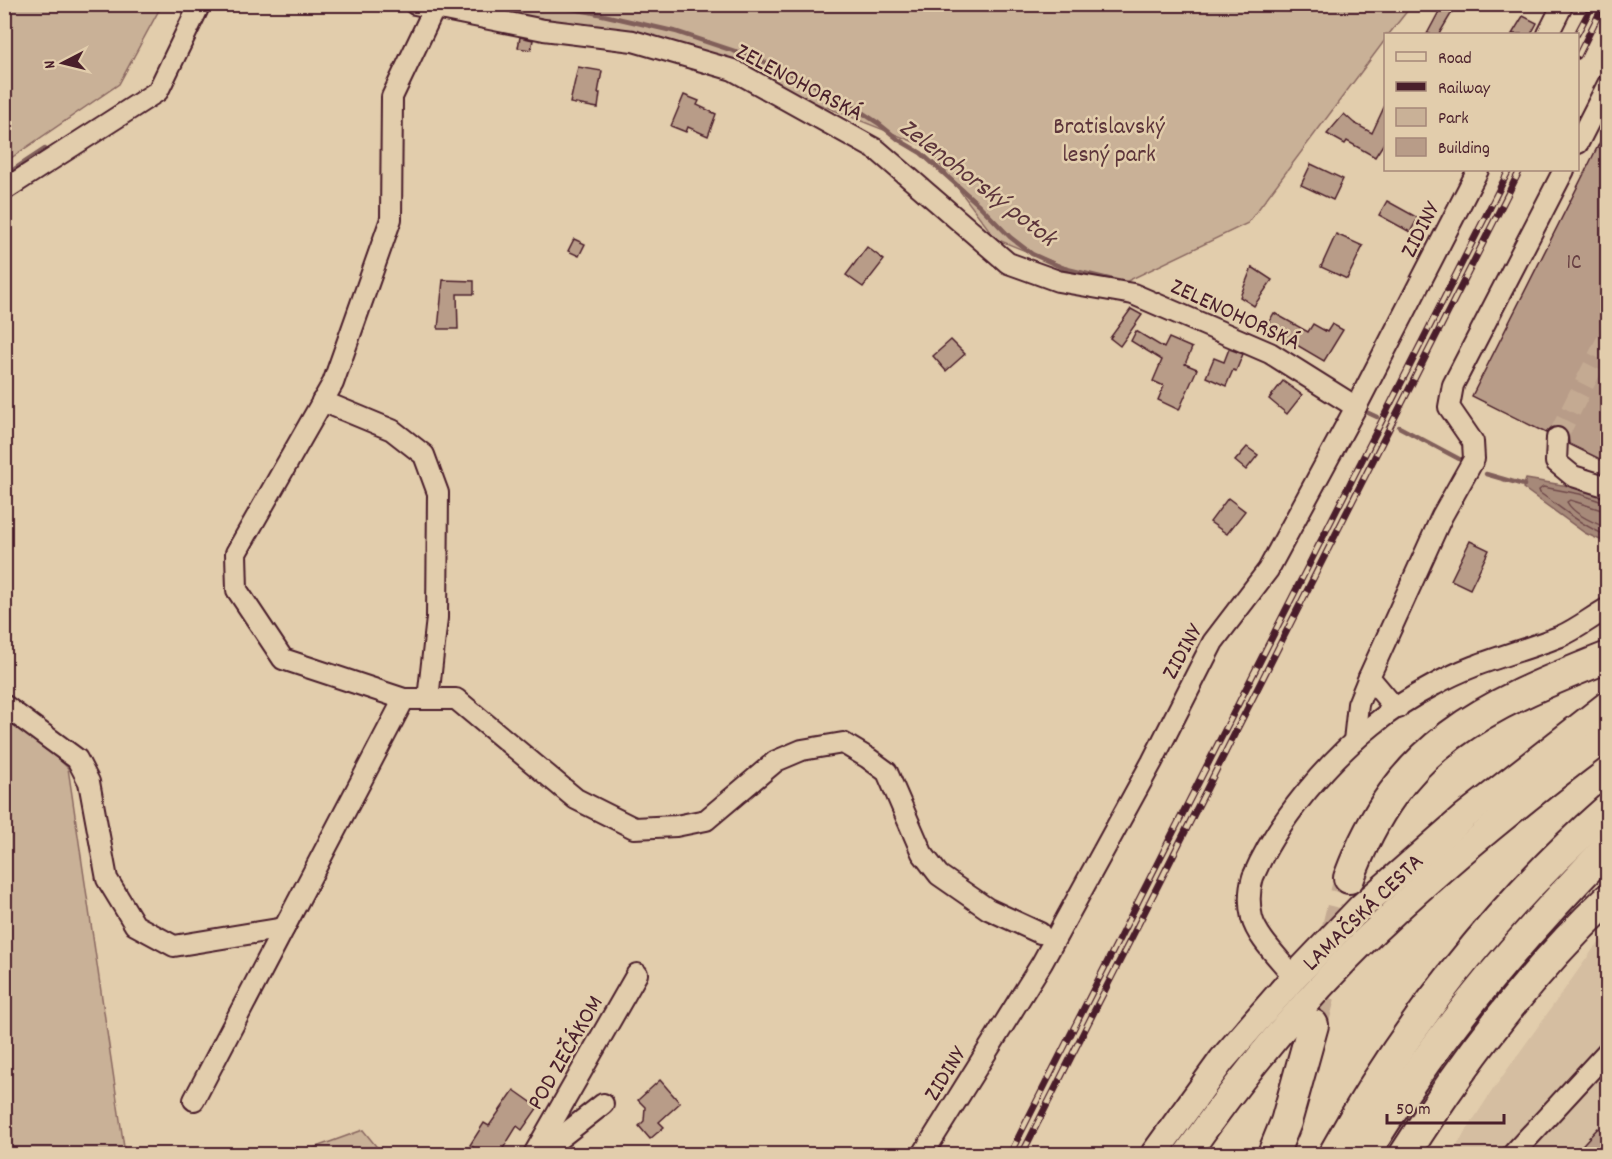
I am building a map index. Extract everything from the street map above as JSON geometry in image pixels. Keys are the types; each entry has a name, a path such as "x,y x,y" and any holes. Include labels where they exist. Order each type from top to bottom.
{"highway":[{"path":"1349,878 1364,841 1380,812 1405,777 1437,746 1465,724 1496,705 1608,657"},
{"path":"1334,1155 1351,1122 1406,1039 1474,949 1527,889 1608,809"},
{"path":"1365,1155 1425,1062 1471,1001 1547,910 1608,848"},
{"path":"1406,1155 1424,1125 1501,1017 1585,920 1608,899"},
{"path":"1273,1155 1286,1122 1313,1025"},
{"path":"1315,1155 1323,1142 1351,1122"}],"main road":[{"name":"LAMAČSKÁ CESTA","path":"1154,1155 1222,1060 1294,977 1361,907 1465,816 1608,704"},
{"name":"LAMAČSKÁ CESTA","path":"1187,1155 1222,1103 1278,1035 1380,927 1496,823 1608,736"}],"street":[{"path":"4,190 158,92 200,4"},
{"path":"1548,33 1563,4"},
{"path":"425,7 392,97 391,219 333,383 237,553 237,591 282,659 404,699 456,699 576,799 634,828 676,826 706,820 776,761 802,750 843,744 887,772 922,853 939,874 988,909 1040,933"},
{"name":"ZELENOHORSKÁ","path":"425,7 544,30 633,41 733,70 877,150 1008,262 1058,280 1133,294 1270,352 1356,407"},
{"path":"1579,140 1608,84"},
{"name":"ZIDINY","path":"923,1155 1042,963 1152,762 1213,642 1268,570 1356,407 1477,171"},
{"path":"1354,741 1358,704 1369,677 1442,516 1474,459 1473,442 1449,407 1453,385 1563,171"},
{"path":"322,401 392,430 423,455 438,493 437,618 428,699"},
{"path":"1557,438 1556,462 1573,476 1608,487"},
{"path":"1294,977 1259,933 1252,920 1250,897 1253,879 1273,840 1301,799 1325,770 1375,723 1433,685 1465,669 1563,635 1608,608"},
{"path":"1369,677 1398,708"},
{"path":"194,1100 404,699"},
{"path":"4,705 77,759 89,782 107,879 135,925 174,946 284,928"},
{"name":"POD ZEČÁKOM","path":"538,1149 637,974"},
{"path":"1513,1155 1608,1051"},
{"path":"538,1149 556,1141 603,1104"}],"shaded area":[{"path":"1607,936 1607,1154 1451,1154 1492,1091 1594,948"}],"green space":[{"path":"5,4 164,5 119,84 5,162"},
{"name":"Bratislavský lesný park","path":"452,5 1412,5 1390,33 1384,33 1384,41 1248,223 1115,287 996,239 927,147 733,70"},
{"path":"4,708 68,768 125,1154 5,1154"},
{"path":"363,1130 380,1151 376,1154 297,1154"}],"water":[{"path":"1526,479 1581,488 1607,499 1607,543 1585,533 1523,488"}],"building":[{"path":"1443,4 1457,4 1440,33 1428,33"},
{"path":"1523,16 1537,23 1532,33 1513,33"},
{"path":"520,37 533,40 531,50 518,48"},
{"path":"578,67 602,71 598,108 570,103"},
{"path":"684,95 699,101 697,105 716,114 708,136 688,127 686,132 671,126"},
{"path":"1384,107 1384,143 1375,157 1347,141 1345,144 1327,134 1344,114 1354,123 1372,133"},
{"path":"1608,126 1608,463 1569,444 1568,433 1563,428 1552,427 1546,433 1472,396"},
{"path":"1311,164 1343,179 1333,200 1301,185"},
{"path":"1387,201 1418,218 1410,232 1379,215"},
{"path":"1336,234 1363,246 1347,279 1321,267"},
{"path":"574,239 585,244 579,256 568,251"},
{"path":"867,247 884,260 863,287 846,275"},
{"path":"1252,267 1272,280 1254,306 1240,297"},
{"path":"443,280 474,281 474,294 457,294 458,329 438,329"},
{"path":"1131,309 1142,315 1120,346 1110,338"},
{"path":"1274,313 1308,332 1313,324 1327,332 1332,324 1343,330 1324,361 1266,327"},
{"path":"1136,331 1164,348 1169,338 1192,348 1185,364 1197,369 1179,410 1158,400 1164,386 1153,381 1162,360 1131,341"},
{"path":"951,340 965,354 946,371 933,356"},
{"path":"1229,349 1243,354 1226,386 1206,377 1214,358 1224,362"},
{"path":"1283,381 1302,395 1287,414 1269,399"},
{"path":"1247,447 1258,455 1246,470 1235,461"},
{"path":"1228,498 1245,511 1227,534 1210,522"},
{"path":"1470,541 1489,550 1470,589 1451,580"},
{"path":"660,1080 680,1103 659,1122 664,1127 650,1139 639,1126 644,1121 645,1107 638,1100"},
{"path":"514,1090 538,1107 522,1130 517,1126 499,1155 485,1155 470,1145 484,1123 489,1126"},
{"path":"1598,1128 1608,1136 1608,1155 1573,1155"}],"waterway":[{"name":"Zelenohorský potok","path":"544,4 677,32 758,59 801,78 843,100 921,153 979,205 1010,237 1032,254 1063,268 1125,283"},
{"name":"Zelenohorský potok","path":"4,176 45,149"},
{"name":"Zelenohorský potok","path":"1362,410 1377,417"},
{"name":"Zelenohorský potok","path":"1399,427 1463,461"},
{"name":"Zelenohorský potok","path":"1486,474 1524,485"}],"tunnel":[{"path":"1557,438 1608,337"},
{"path":"1313,1025 1349,878"}],"railway":[{"path":"1578,33 1593,4"},
{"path":"1579,54 1604,4"},
{"path":"1010,1154 1508,171"},
{"path":"1022,1154 1519,171"}]}
